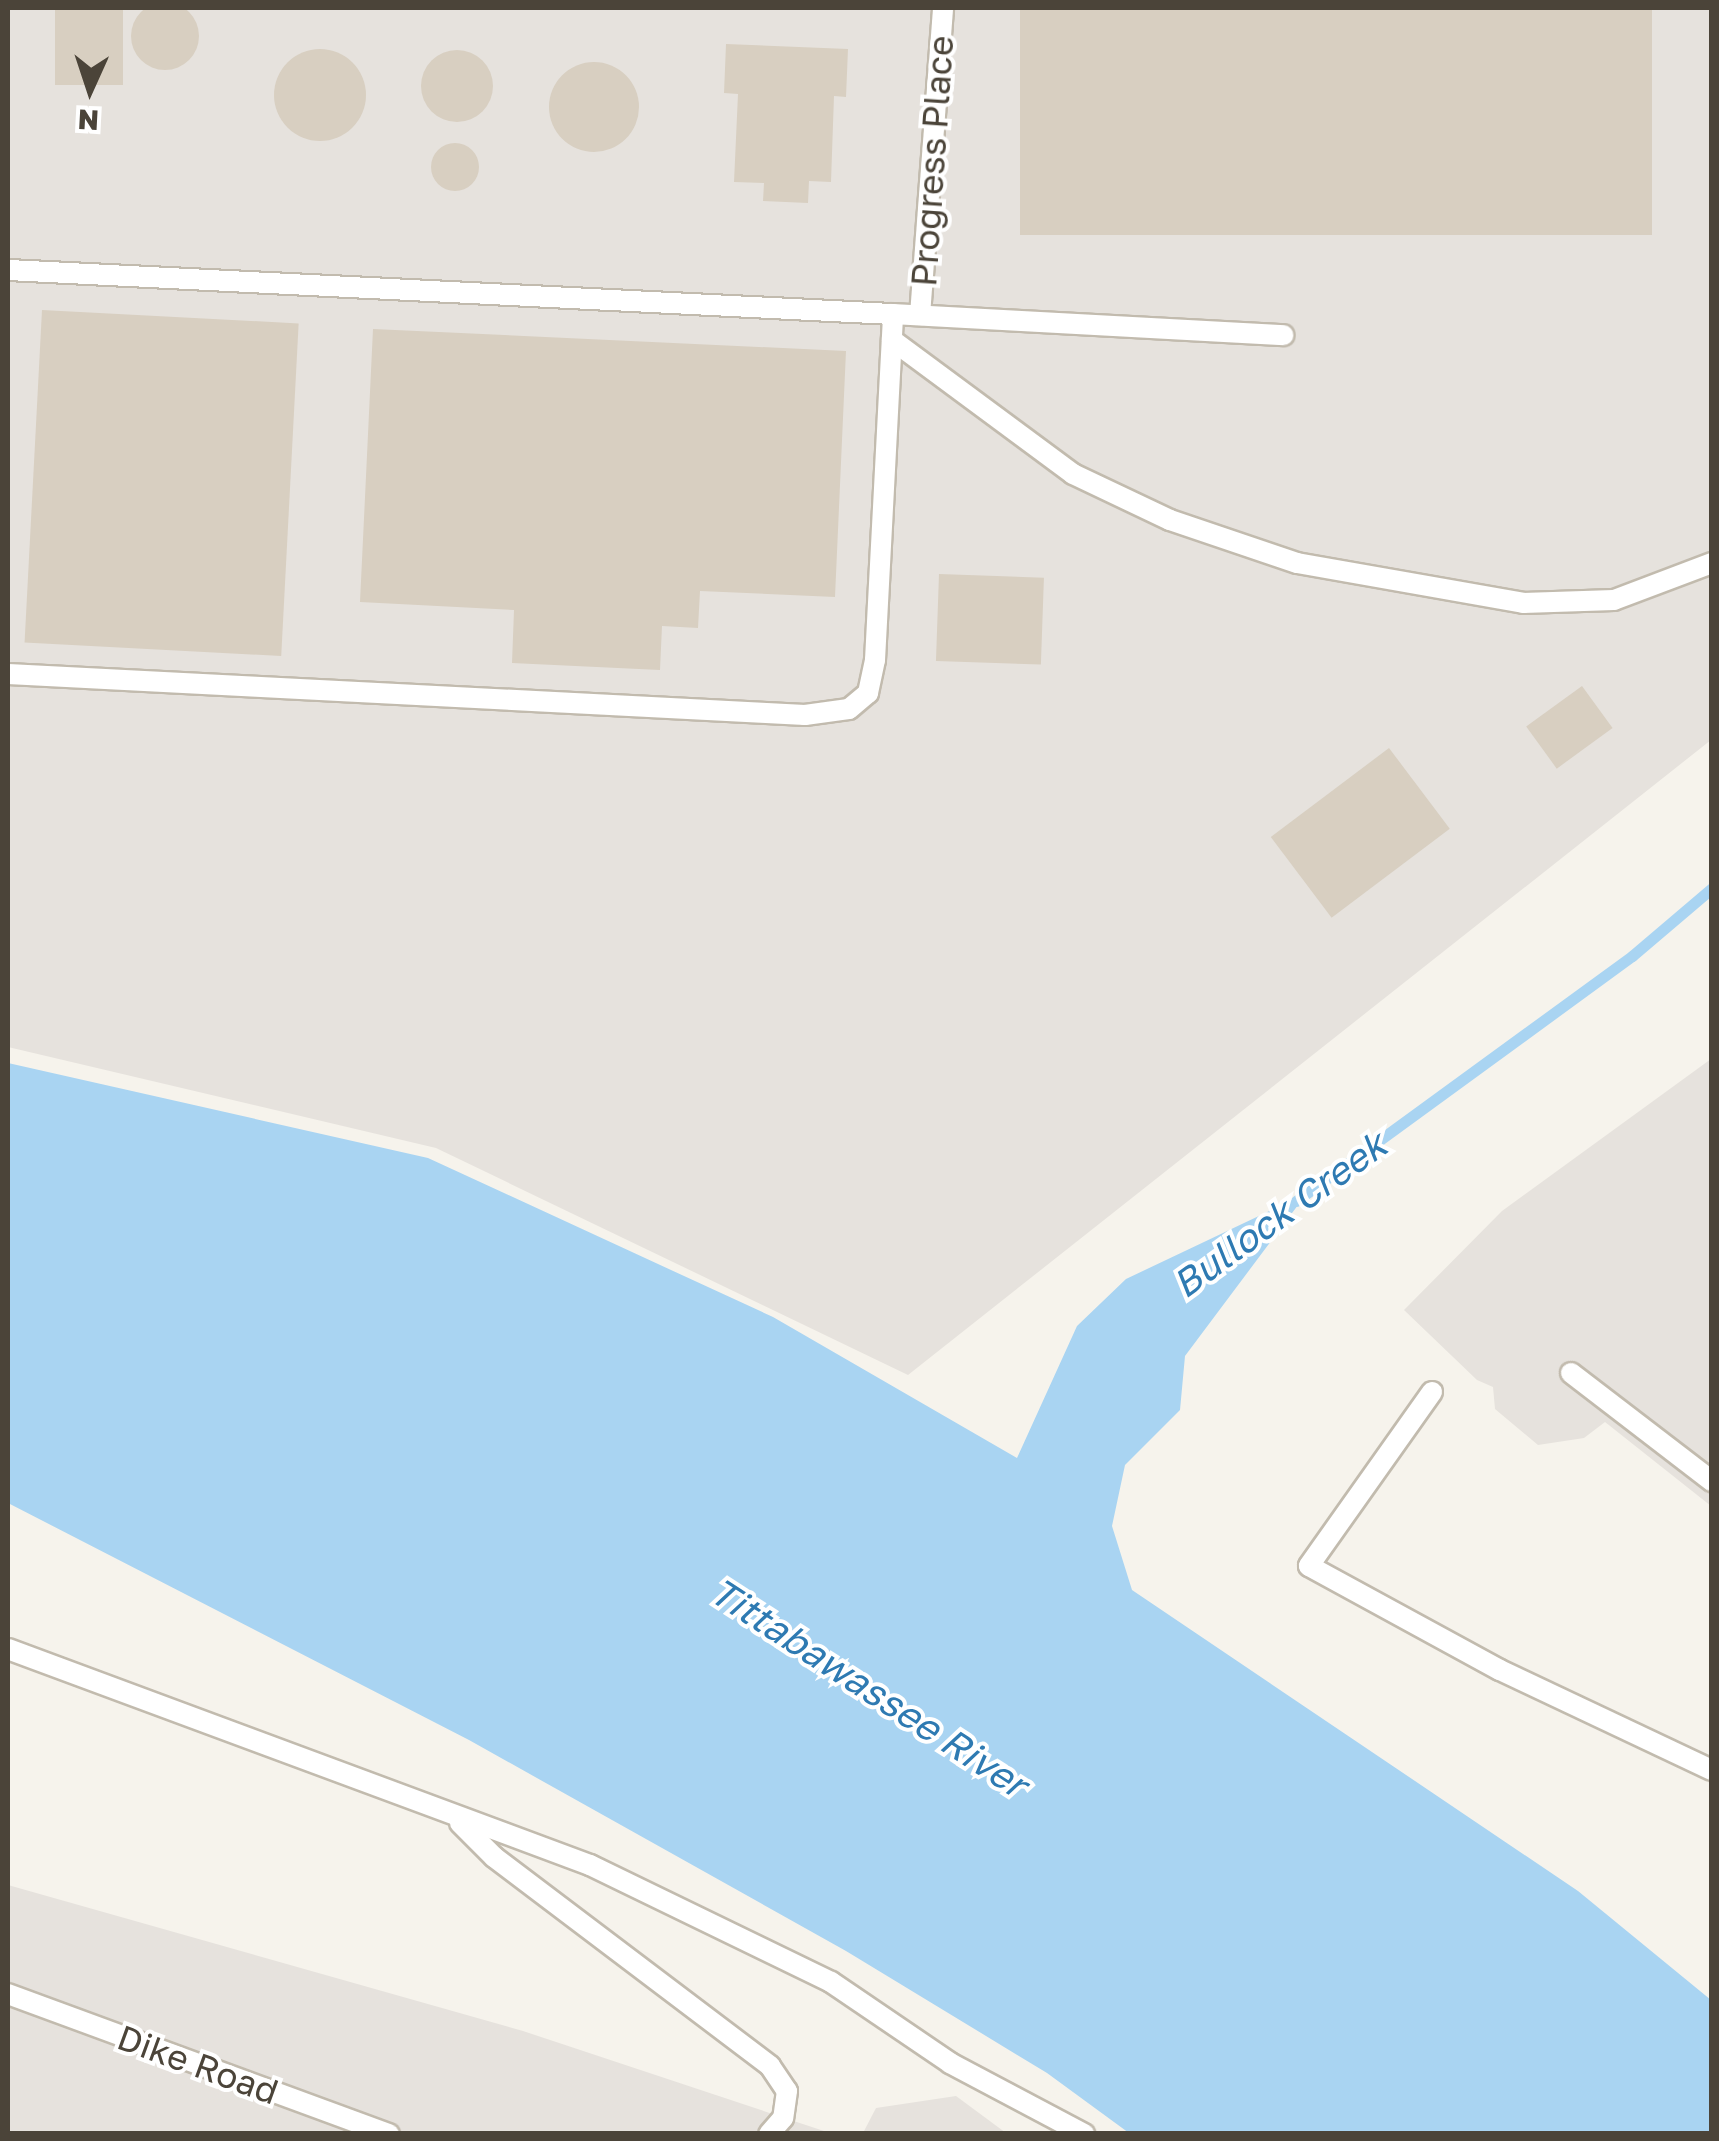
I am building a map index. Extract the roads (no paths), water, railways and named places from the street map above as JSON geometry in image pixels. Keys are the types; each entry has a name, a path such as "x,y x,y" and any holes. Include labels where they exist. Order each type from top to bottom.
{"lane":[{"name":"Progress Place","path":"920,315 943,8"},
{"path":"8,270 1283,335"},
{"path":"8,674 805,716 848,709 868,692 875,660 893,314"},
{"path":"892,340 1074,474 1170,520 1297,563 1524,603 1614,600 1712,563"},
{"path":"1570,1373 1712,1481"},
{"path":"1432,1392 1310,1566 1500,1670 1712,1770"},
{"path":"8,1649 590,1865 740,1934 831,1982 950,2064 1084,2134"},
{"path":"455,1817 494,1858 770,2066 786,2091 783,2118 769,2134"},
{"name":"Dike Road","path":"8,1994 389,2134"}],"water":[{"name":"Tittabawassee River","path":"8,1063 428,1158 773,1317 1017,1458 1077,1326 1126,1279 1307,1193 1185,1356 1180,1410 1125,1465 1112,1526 1132,1590 1578,1891 1711,2000 1711,2133 1129,2133 1047,2073 846,1951 469,1740 8,1503"}],"waterway":[{"name":"Bullock Creek","path":"1296,1201 1632,956 1712,888"}]}
